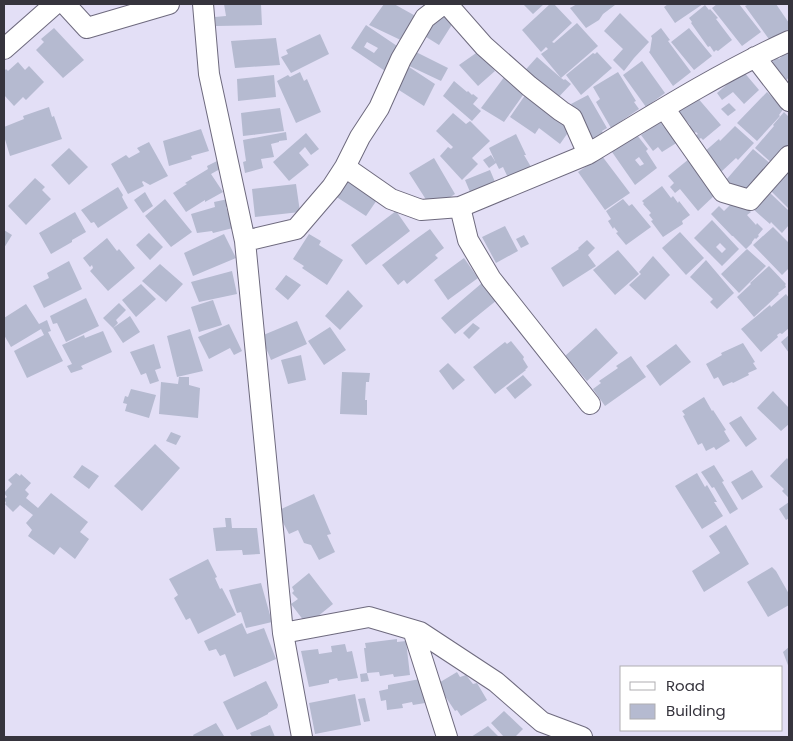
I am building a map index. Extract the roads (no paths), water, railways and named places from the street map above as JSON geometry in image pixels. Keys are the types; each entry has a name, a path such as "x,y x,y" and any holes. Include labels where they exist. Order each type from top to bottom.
{"street":[{"path":"4,49 55,4"},
{"path":"65,4 87,28 168,4"},
{"path":"202,4 209,74 245,241 283,633 302,737"},
{"path":"245,241 296,230 332,187 345,167 360,137 379,108 402,59 425,18 443,4"},
{"path":"447,4 484,46 529,86 572,118 588,154"},
{"path":"345,167 391,199 421,210 460,207 588,154 754,57 789,41"},
{"path":"754,57 789,101"},
{"path":"664,108 722,192 750,200 789,156"},
{"path":"460,207 468,240 491,279 590,404"},
{"path":"283,633 369,617 420,632 496,682 542,722 582,737"},
{"path":"413,630 447,737"}]}
